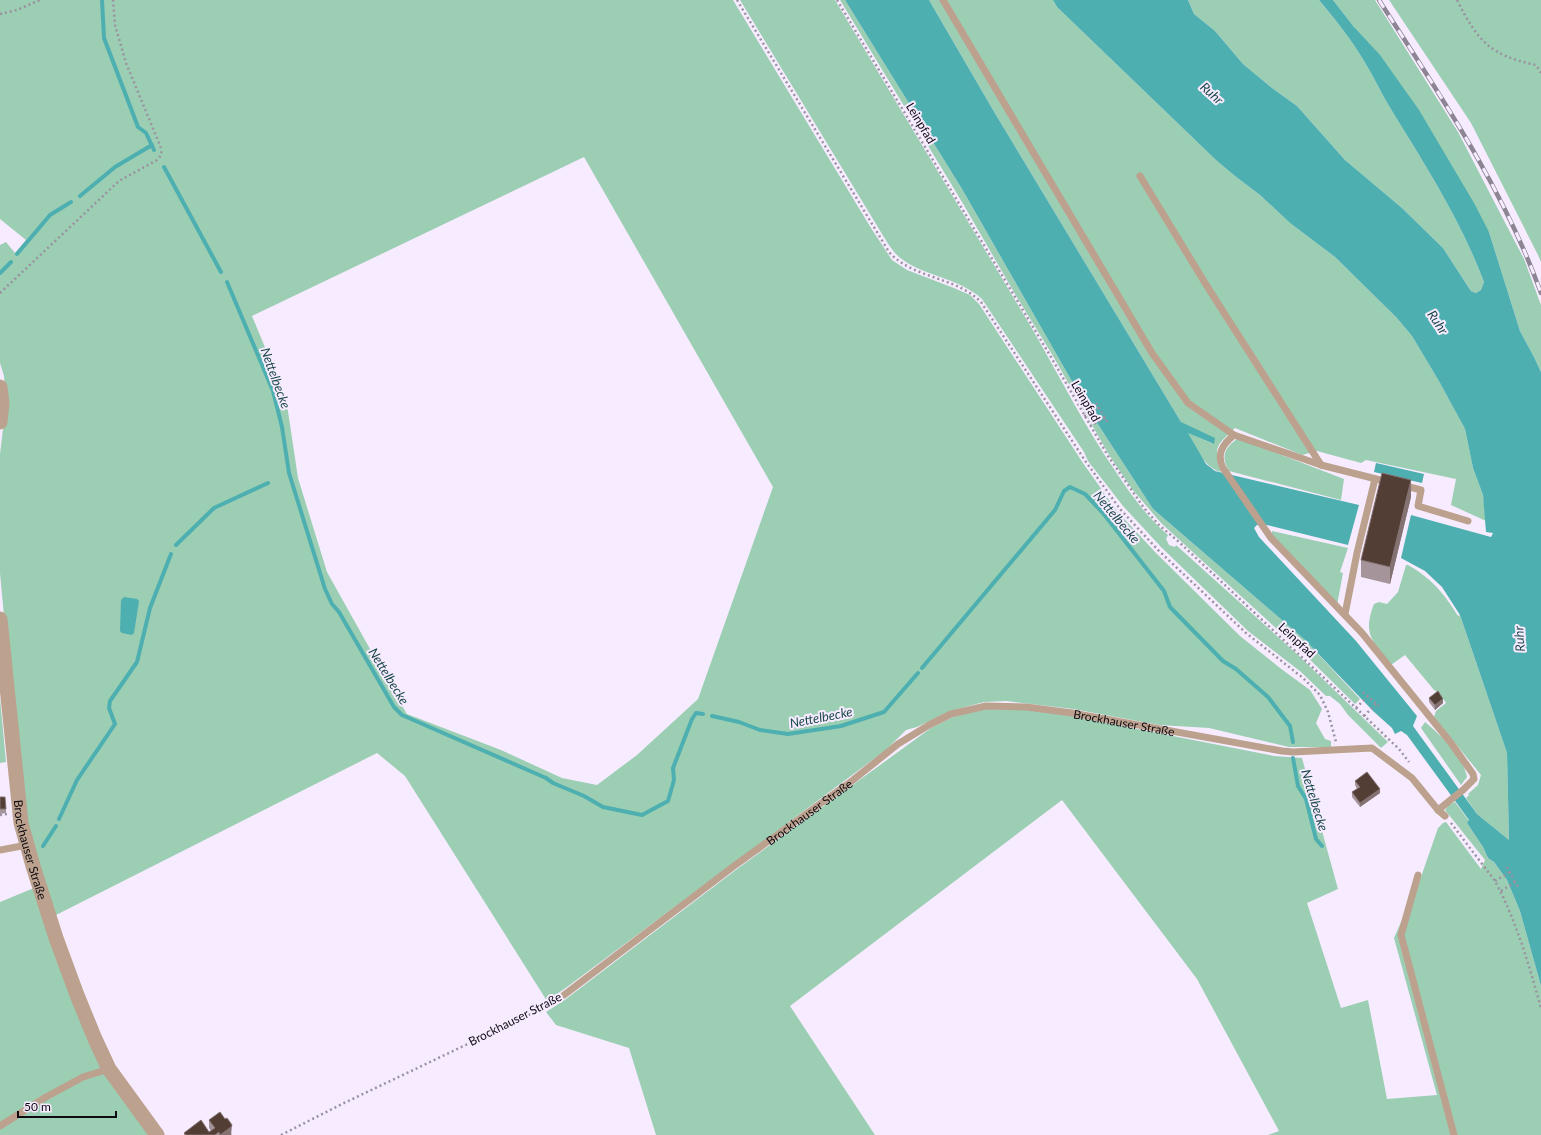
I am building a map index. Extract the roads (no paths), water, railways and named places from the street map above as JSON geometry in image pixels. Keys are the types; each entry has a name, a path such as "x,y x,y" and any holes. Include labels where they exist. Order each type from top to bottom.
{"street":[{"path":"0,386 2,403 0,422"},
{"name":"Brockhauser Straße","path":"0,619 20,818 27,845 56,938 77,995 109,1069 157,1135"}],"lane":[{"path":"943,0 1152,353 1188,403 1234,435 1321,465 1421,490 1418,506 1468,520"},
{"path":"1140,176 1205,283 1321,465"},
{"path":"1234,435 1223,445 1221,452 1223,468 1268,533 1345,614 1447,738 1473,774 1474,779 1438,810"},
{"path":"1345,614 1357,553 1375,479"},
{"name":"Brockhauser Straße","path":"564,994 734,866 853,780 898,744 929,724 951,714 986,706 1026,707 1072,713 1271,750 1293,752 1372,748 1412,778 1438,810 1445,816"},
{"path":"0,850 27,845"},
{"path":"1418,875 1402,935 1454,1135"},
{"path":"0,1126 46,1096 83,1077 109,1069"}],"water":[{"name":"Ruhr","path":"845,0 929,0 993,110 1181,422 1215,438 1214,444 1188,433 1206,464 1215,471 1359,505 1348,545 1267,525 1257,525 1254,528 1259,537 1356,641 1417,716 1413,726 1477,814 1509,840 1507,753 1460,615 1442,587 1425,571 1401,558 1411,515 1491,537 1493,533 1486,532 1483,495 1473,468 1465,429 1412,336 1396,317 1335,257 1290,223 1260,195 1217,161 1057,7 1053,0 1188,0 1194,14 1215,31 1243,64 1297,106 1345,160 1402,208 1443,248 1471,291 1476,293 1481,290 1484,282 1465,237 1454,216 1359,53 1343,29 1319,0 1333,0 1354,27 1380,55 1419,110 1474,203 1489,232 1520,331 1541,372 1541,986 1520,911 1507,880 1494,862 1488,858 1483,847 1467,823 1469,820 1407,735 1401,731 1395,734 1392,728 1373,711 1305,640 1153,509 1086,406 962,189"},
{"path":"1376,463 1424,474 1422,483 1374,472"},
{"path":"124,597 137,599 139,601 134,633 132,635 122,633 120,631 121,600"}],"waterway":[{"path":"102,0 104,38 138,127 146,133 154,150"},
{"path":"80,196 115,167 152,145"},
{"name":"Nettelbecke","path":"164,167 221,272"},
{"name":"Nettelbecke","path":"17,254 50,215 71,202"},
{"name":"Nettelbecke","path":"0,273 11,262"},
{"name":"Nettelbecke","path":"227,282 273,391 282,427 289,473 325,589 332,604 339,612 394,707 402,715 546,778 553,783 584,796 603,807 642,815 668,801 674,780 673,768 692,719 696,713 703,714"},
{"path":"176,545 214,508 268,483"},
{"name":"Nettelbecke","path":"922,668 1055,510 1064,491 1070,487 1085,494 1103,513 1164,591 1170,607 1223,661 1236,669 1268,697 1290,726 1293,742"},
{"path":"59,819 77,780 115,724 109,708 110,701 137,662 150,608 171,554"},
{"name":"Nettelbecke","path":"712,716 739,722 760,730 788,734 841,726 884,712 918,673"},
{"name":"Nettelbecke","path":"1293,758 1298,786 1306,799 1316,839 1322,846"},
{"path":"43,846 56,826"}],"railway":[{"path":"1379,0 1447,106 1489,178 1526,254 1541,293"}]}
